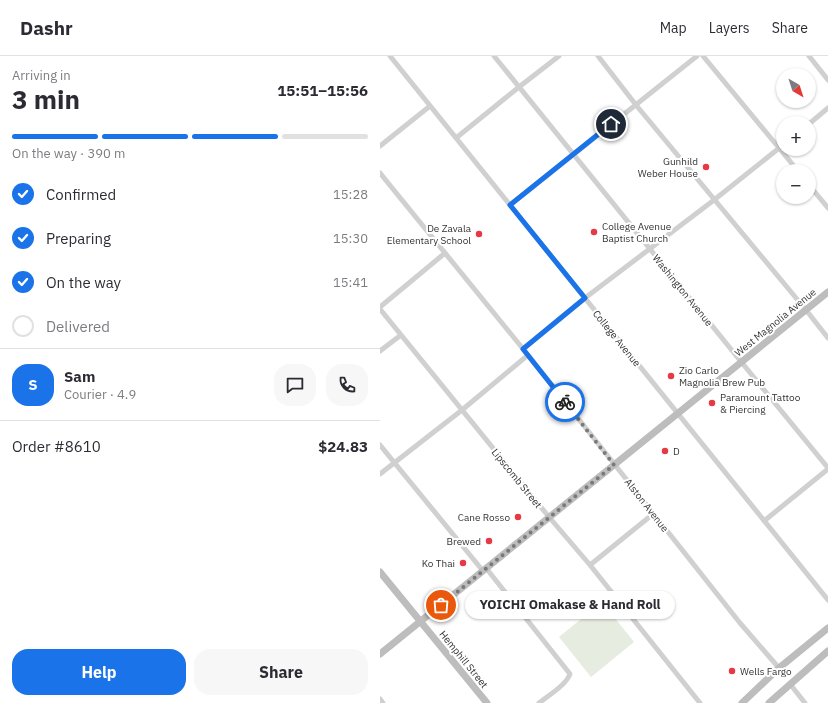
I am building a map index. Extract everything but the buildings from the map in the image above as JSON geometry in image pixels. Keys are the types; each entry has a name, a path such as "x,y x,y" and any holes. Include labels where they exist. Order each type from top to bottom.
{"street":[{"name":"College Avenue","path":"390,56 828,600"},
{"name":"Washington Avenue","path":"494,56 828,469"},
{"path":"456,138 559,56"},
{"path":"598,56 636,105 828,338"},
{"path":"510,205 697,56"},
{"path":"703,56 776,140"},
{"path":"808,56 828,80"},
{"path":"380,146 430,106"},
{"path":"816,118 828,108"},
{"path":"523,349 585,298 714,200 776,150"},
{"name":"Alston Avenue","path":"380,173 528,355 740,623 779,668"},
{"path":"816,193 828,208"},
{"path":"380,308 445,253"},
{"name":"West Magnolia Avenue","path":"380,654 828,292"},
{"name":"Lipscomb Street","path":"380,308 549,517 590,565 700,703"},
{"path":"380,351 401,335"},
{"path":"380,474 462,410 528,355"},
{"path":"380,445 570,674 564,683 540,703"},
{"path":"764,521 828,469"},
{"path":"590,565 653,514"},
{"name":"Hemphill Street","path":"380,572 487,703"},
{"path":"742,703 779,668 828,628"},
{"path":"769,703 828,651"},
{"path":"790,684 805,703"},
{"path":"380,699 383,703"}],"shaded area":[{"path":"602,602 634,642 591,677 559,637"}],"way so far":[{"path":"441,605 614,465 565,402"}],"place":[{"name":"Gunhild Weber House","path":"706,167"},
{"name":"College Avenue Baptist Church","path":"594,232"},
{"name":"De Zavala Elementary School","path":"479,234"},
{"name":"Zio Carlo Magnolia Brew Pub","path":"671,376"},
{"name":"Paramount Tattoo & Piercing","path":"712,403"},
{"name":"D","path":"665,451"},
{"name":"Cane Rosso","path":"518,517"},
{"name":"Brewed","path":"489,541"},
{"name":"Ko Thai","path":"463,563"},
{"name":"YOICHI Omakase & Hand Roll","path":"441,605"},
{"name":"Wells Fargo","path":"732,671"}],"route":[{"path":"565,402 523,349 585,298 510,205 611,124"}]}
